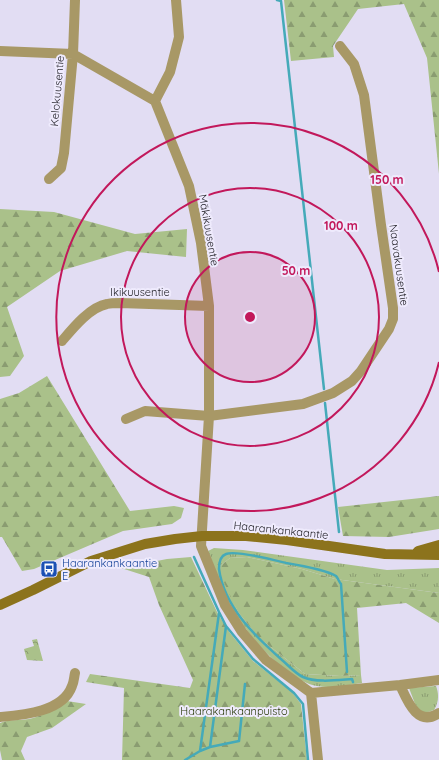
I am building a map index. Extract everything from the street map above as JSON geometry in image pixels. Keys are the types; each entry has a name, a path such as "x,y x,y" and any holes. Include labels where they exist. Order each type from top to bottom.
{"street":[{"name":"Kelokuusentie","path":"49,179 61,168 73,54 75,0"},
{"path":"0,51 73,54 155,102 170,72 179,37 176,0"},
{"name":"Naavakuusentie","path":"126,418 145,411 209,416 303,404 333,393 352,381 389,329 393,319 393,308 364,95 354,64 340,46"},
{"name":"Mäkikuusentie","path":"155,102 189,186 200,243 208,306 209,416 201,546 225,605 242,632 266,660 311,693"},
{"name":"Ikikuusentie","path":"62,341 78,323 91,312 106,304 120,303 208,306"},
{"name":"Haarankankaantie","path":"0,605 91,561 145,544 202,536 246,536 288,540 385,554 439,555"},
{"name":"Haarankankaantie","path":"405,554 439,545"},
{"path":"0,717 26,715 39,712 51,706 68,693 72,686 75,673"},
{"path":"318,760 311,693 439,680"},
{"path":"400,685 407,701 416,714 429,717 439,713"}],"green space":[{"path":"284,0 439,0 439,174 427,58 404,4 358,9 333,46 334,57 291,61"},
{"path":"0,209 54,212 135,234 187,229 186,257 127,251 60,271 7,307 24,356 10,376 0,377"},
{"path":"47,376 130,511 174,506 184,508 181,518 172,524 123,531 34,569 22,571 2,537 0,537 0,399 19,393"},
{"path":"439,496 439,529 389,537 343,536 338,507"},
{"path":"214,548 243,550 387,570 439,568 439,593 335,579 302,569 247,557 230,558 220,566 238,612 258,637 305,674 340,676 361,675 362,683 334,687 317,686 305,682 279,664 254,639 244,626 226,596 208,551"},
{"name":"Haarakankaanpuisto","path":"191,557 218,614 230,633 253,661 292,692 301,704 307,760 122,760 124,688 86,682 90,674 190,688 193,680 159,605 149,577 121,568 167,559"},
{"path":"247,557 302,569 335,579 439,593 439,623 406,603 357,608 361,675 340,676 305,674 258,637 238,612 222,578 220,566 230,558"},
{"path":"37,639 43,661 27,660 24,649 34,646 32,640"},
{"path":"436,686 438,698 434,710 425,713 417,709 409,688"},
{"path":"67,701 86,704 52,728 27,737 21,751 25,760 2,760 0,750 0,723 34,718"}],"waterway":[{"path":"277,0 281,1 324,389"},
{"path":"325,403 339,532"},
{"path":"347,672 341,584 336,576 312,568 246,554 231,553 222,556 219,569 227,596 242,620 261,641 303,677 321,681 352,679 353,682"},
{"path":"194,557 226,626 253,659 294,693 303,704 308,760"},
{"path":"185,760 200,751 219,613"},
{"path":"210,747 226,626"},
{"path":"200,751 210,747 239,741 245,684"}],"place":[{"name":"Haarankankaantie E","path":"49,569"}]}
